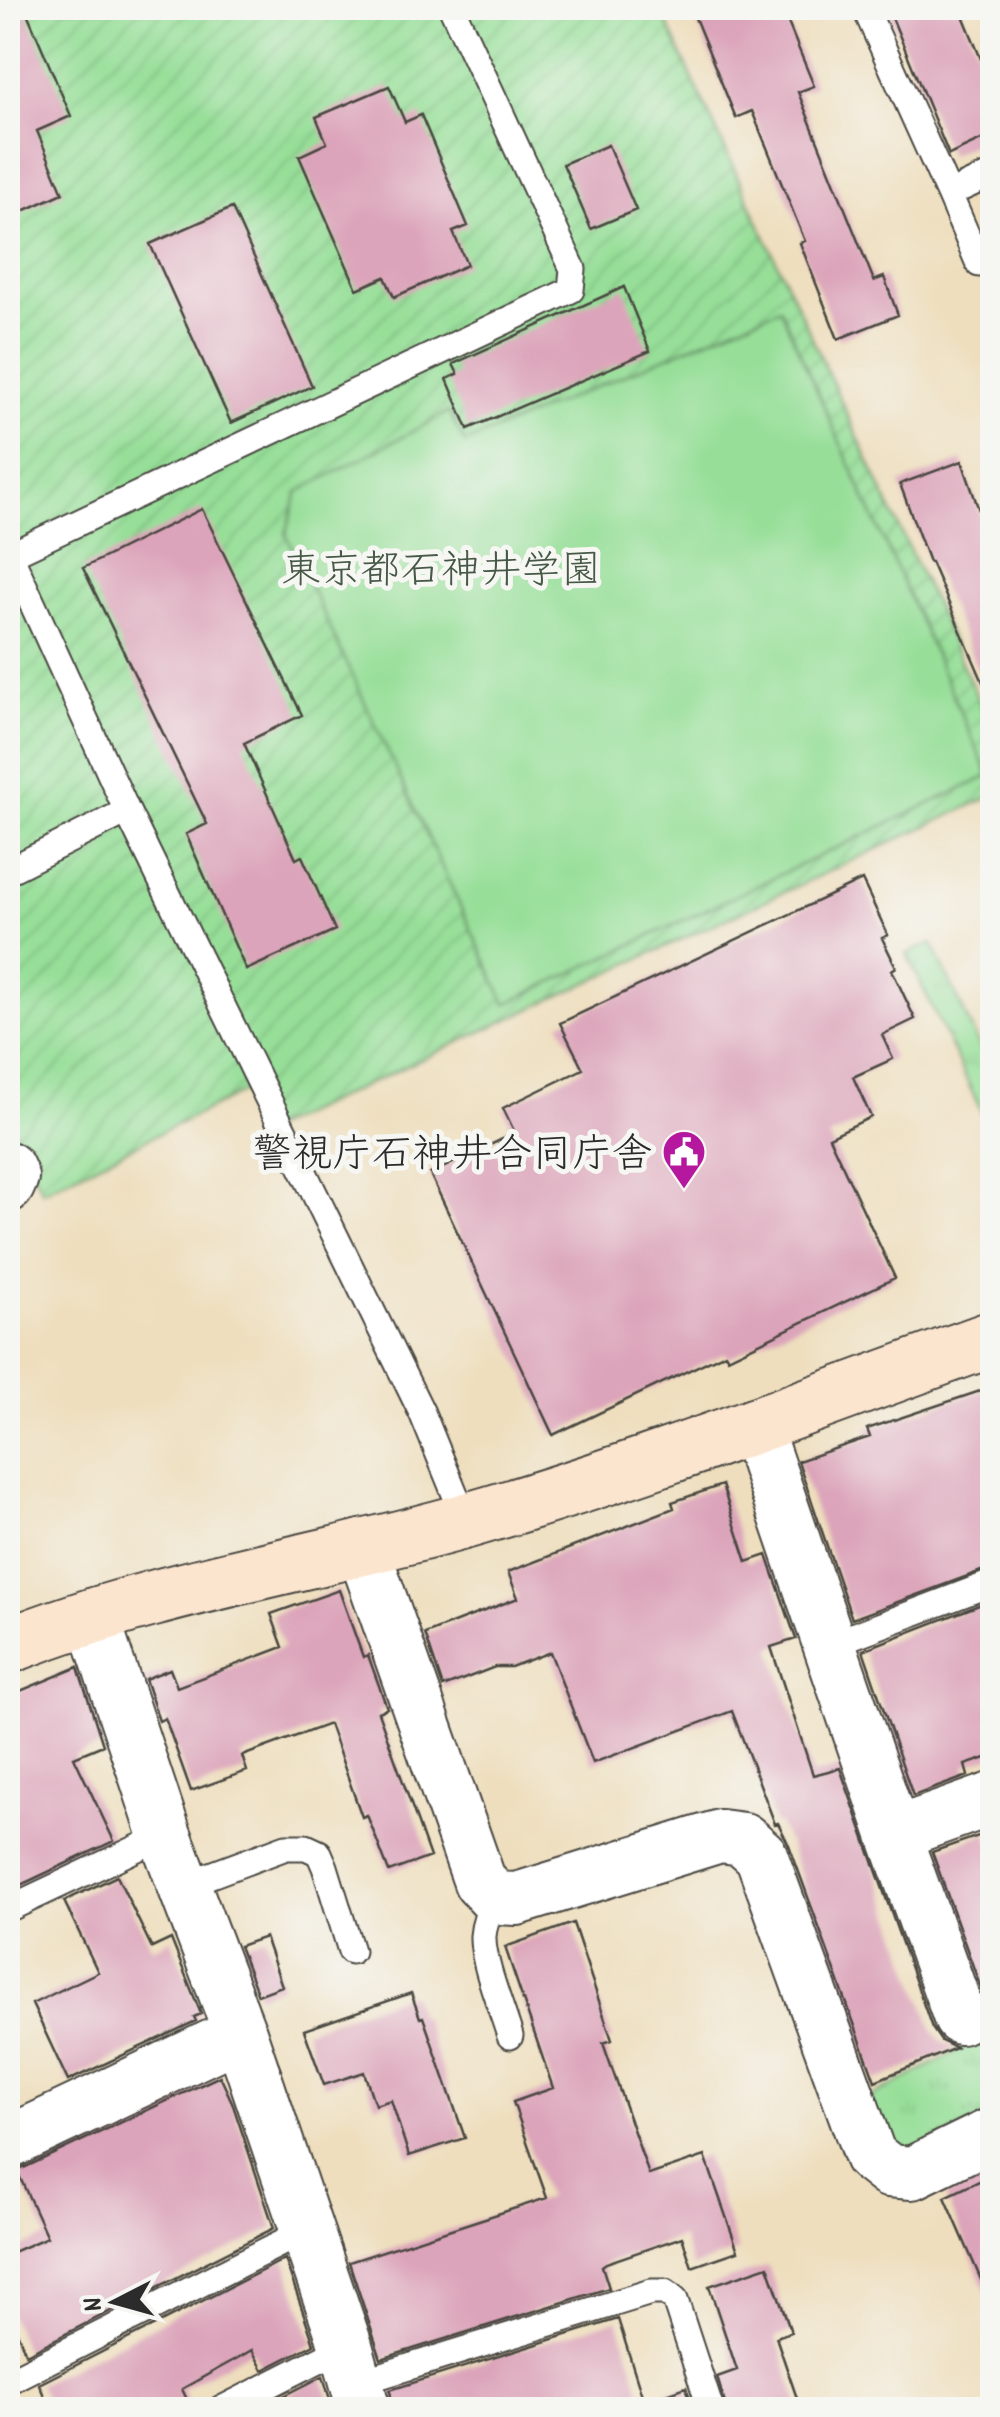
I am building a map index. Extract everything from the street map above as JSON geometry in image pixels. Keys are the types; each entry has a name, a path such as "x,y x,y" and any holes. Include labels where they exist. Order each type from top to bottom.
{"street":[{"path":"8,1168 12,1176 8,1186"},
{"path":"8,1646 92,1615 466,1521 603,1479 992,1338"},
{"path":"754,1424 960,2018"},
{"path":"362,1546 480,1882 496,1898 517,1899 720,1836 743,1840 760,1855 870,2156 889,2171 912,2173 992,2134"},
{"path":"92,1615 165,1835 240,2032 355,2380"},
{"path":"894,1834 992,1799"},
{"path":"8,2144 240,2032"}],"lane":[{"path":"452,8 572,268 571,290 9,553 18,600 422,1413 466,1521"},
{"path":"865,8 979,264"},
{"path":"949,194 992,174"},
{"path":"8,871 126,811"},
{"path":"829,1644 992,1583"},
{"path":"8,1909 165,1835"},
{"path":"184,1885 286,1847 306,1847 318,1853 326,1868 351,1952"},
{"path":"496,1898 483,1932 484,1949 510,2036"},
{"path":"8,2381 305,2231"},
{"path":"220,2410 355,2380 651,2292 666,2292 675,2300 711,2410"}],"green space":[{"name":"東京都石神井学園","path":"8,8 660,8 992,729 992,796 266,1131 245,1091 42,1191 8,1119"},
{"path":"780,308 989,776 506,1004 286,534 298,492 449,412 465,443"},
{"path":"932,943 992,1073 992,1134 907,954"},
{"path":"992,2032 992,2114 912,2153 883,2144 866,2100"}],"building":[{"path":"8,8 25,8 71,116 37,131 63,193 8,218"},
{"path":"691,8 782,8 814,86 798,92 874,281 884,277 898,315 838,339 800,243 805,241 752,111 736,118"},
{"path":"888,8 960,8 981,59 992,54 992,135 949,155"},
{"path":"389,86 405,122 421,115 468,226 453,232 467,265 394,297 385,277 357,289 299,156 327,143 316,117"},
{"path":"608,145 636,210 591,229 563,164"},
{"path":"232,208 312,386 231,423 150,244"},
{"path":"624,287 650,351 468,429 447,379 458,374 453,364"},
{"path":"962,461 992,548 992,703 929,562 900,484"},
{"path":"202,509 302,715 244,743 296,859 302,856 335,930 246,970 186,834 207,824 83,568"},
{"path":"862,880 888,935 882,938 896,967 892,970 915,1019 882,1035 893,1059 853,1077 871,1117 829,1137 895,1278 728,1358 725,1353 553,1435 430,1174 515,1133 503,1108 583,1069 560,1023"},
{"path":"992,1387 992,1567 852,1619 798,1461 870,1437 867,1429"},
{"path":"722,1485 747,1562 767,1555 796,1639 771,1647 813,1775 840,1768 932,2028 941,2041 956,2048 875,2081 789,1845 778,1823 775,1824 732,1711 593,1763 550,1652 443,1687 425,1634 518,1598 508,1572 674,1508 672,1502"},
{"path":"339,1590 363,1657 368,1655 387,1708 378,1712 430,1857 389,1872 367,1815 362,1817 329,1724 242,1756 247,1771 191,1791 165,1718 159,1721 145,1679 170,1669 177,1687 283,1647 271,1614"},
{"path":"992,1600 992,1756 965,1765 968,1776 913,1796 863,1650"},
{"path":"78,1667 103,1745 74,1757 114,1841 8,1891 8,1696"},
{"path":"987,1833 992,1850 992,2032 984,2036 990,2022 988,2008 932,1852"},
{"path":"117,1876 152,1948 171,1939 201,2014 194,2017 196,2021 68,2081 32,2004 98,1972 64,1901"},
{"path":"573,1923 612,2040 603,2043 649,2175 705,2156 738,2251 692,2267 682,2237 606,2263 602,2266 609,2288 381,2359 349,2262 547,2198 513,2102 553,2088 505,1947"},
{"path":"265,1937 282,1986 258,1995 239,1946"},
{"path":"411,1993 465,2138 409,2156 391,2100 375,2105 364,2072 324,2085 304,2030"},
{"path":"220,2076 274,2228 26,2354 8,2310 8,2254 47,2237 17,2171"},
{"path":"992,2175 992,2305 945,2197"},
{"path":"285,2259 314,2344 263,2370 252,2350 182,2389 192,2410 50,2410 39,2384"},
{"path":"768,2266 791,2332 776,2337 801,2410 727,2410 717,2377 737,2370 709,2286"},
{"path":"618,2319 644,2402 686,2387 694,2410 393,2410 390,2390"},
{"path":"323,2376 333,2410 283,2410 278,2399"}],"place":[{"name":"警視庁石神井合同庁舎","path":"684,1190"}]}
